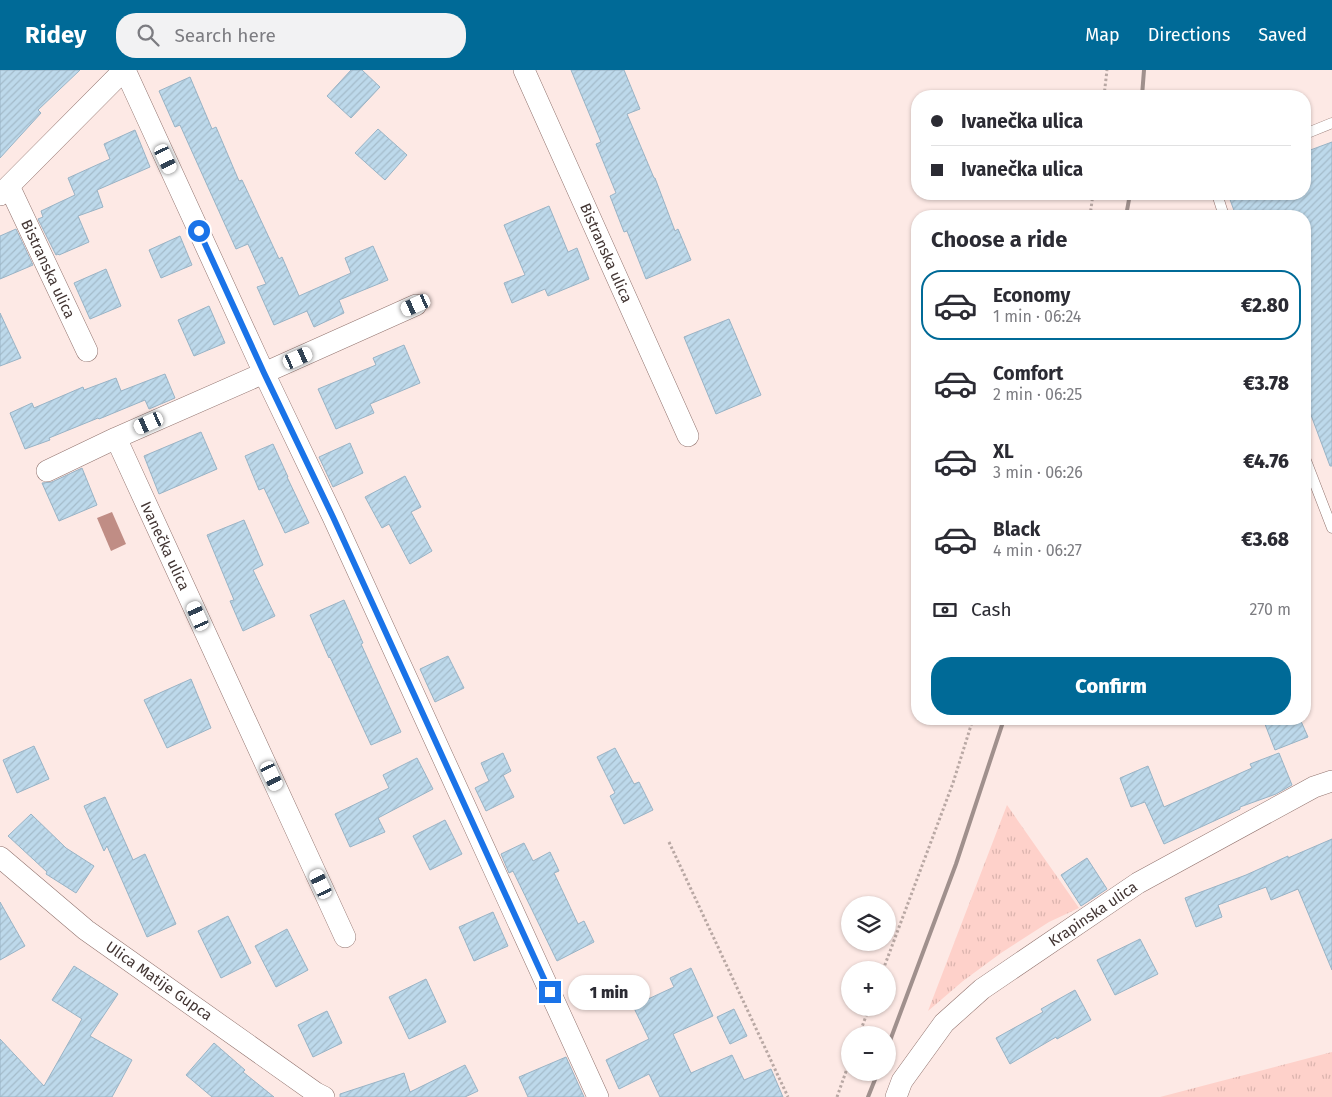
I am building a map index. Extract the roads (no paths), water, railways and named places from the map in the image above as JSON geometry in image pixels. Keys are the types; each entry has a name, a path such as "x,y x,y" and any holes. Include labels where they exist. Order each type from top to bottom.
{"street":[{"name":"Bistranska ulica","path":"87,351 5,191 125,70"},
{"path":"125,70 264,373 333,517 598,1097"},
{"name":"Bistranska ulica","path":"524,70 688,436"},
{"path":"47,471 116,438 416,305"},
{"name":"Ivanečka ulica","path":"116,438 345,937"},
{"name":"Krapinska ulica","path":"896,1097 902,1081 944,1023 982,989 1138,884 1314,787 1332,781"},
{"name":"Ulica Matije Gupca","path":"0,857 86,930 324,1097"}],"lane":[{"path":"1311,132 1332,123"},
{"path":"1311,474 1332,528"}],"railway":[{"path":"1142,90 1144,70"},
{"path":"1127,210 1129,200"},
{"path":"895,1026 956,864 1002,725"},
{"path":"868,1097 874,1081"}]}
